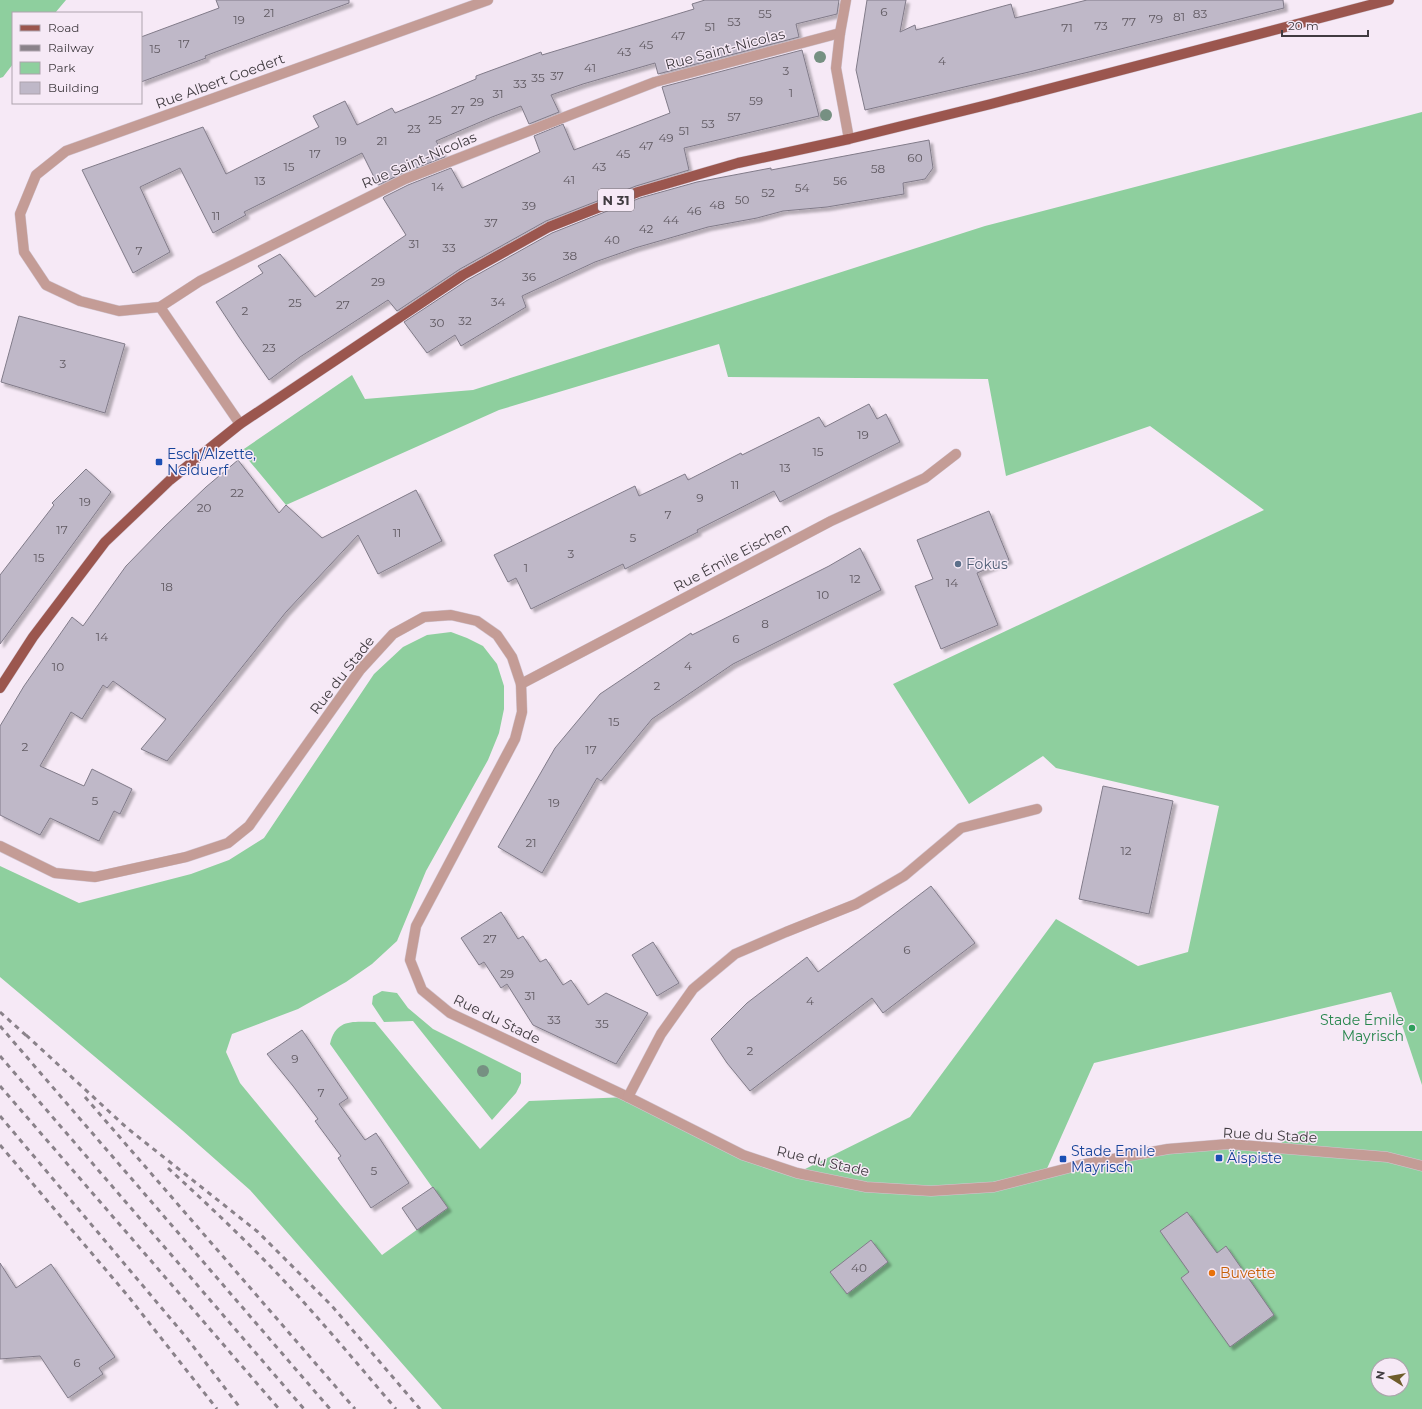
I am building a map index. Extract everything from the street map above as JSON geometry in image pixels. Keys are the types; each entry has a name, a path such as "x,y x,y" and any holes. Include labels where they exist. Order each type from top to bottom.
{"main road":[{"name":"N 31","path":"0,688 33,637 105,542 170,480 240,424 463,275 549,227 638,192 738,163 849,139 998,102 1389,0"}],"street":[{"name":"Rue Albert Goedert","path":"160,307 119,310 80,301 46,285 24,252 20,214 36,175 66,151 488,0"},
{"path":"846,0 836,68 849,139"},
{"name":"Rue Saint-Nicolas","path":"160,307 200,281 405,179 655,82 840,33"},
{"path":"160,307 240,424"},
{"name":"Rue Émile Eischen","path":"521,684 831,521 924,478 956,454"},
{"name":"Rue du Stade","path":"0,846 55,873 95,877 186,857 228,843 249,826 360,670 393,634 424,618 451,615 477,621 497,634 512,657 521,684 522,712 516,739 416,926 410,960 422,990 450,1013 628,1097 743,1155 797,1173 866,1187 931,1191 994,1187 1080,1165 1168,1148 1229,1144 1387,1157 1422,1166"},
{"path":"628,1097 661,1034 693,989 735,954 856,904 904,876 961,828 1037,809"}],"green space":[{"path":"0,0 66,0 56,12 12,12 12,65 3,77 0,78"},
{"path":"1422,112 1422,1085 1391,992 1094,1063 1045,1173 1168,1149 1275,1147 1300,1131 1422,1131 1422,1409 442,1409 250,1190 182,1130 0,977 0,866 79,903 191,874 229,860 264,838 374,674 403,647 427,635 451,632 483,646 497,664 504,686 504,709 499,733 488,760 426,871 397,941 372,964 346,982 298,1009 232,1034 226,1052 240,1083 382,1255 447,1208 330,1044 337,1030 347,1023 375,1022 480,1149 529,1101 628,1097 743,1155 797,1173 910,1117 1056,919 1138,966 1188,952 1219,806 1056,768 1043,756 969,804 893,684 1264,510 1150,426 1006,476 988,379 728,377 719,344 499,410 286,505 241,451 352,375 365,399 473,390 985,226"},
{"path":"382,991 397,993 408,1008 433,1029 521,1073 521,1083 516,1093 492,1120 413,1021 384,1022 372,1004 373,996"}],"building":[{"path":"216,0 349,0 349,3 205,56 206,58 142,82 142,37 219,8"},
{"path":"705,0 839,0 837,14 796,24 799,37 658,74 655,63 583,84 551,95 559,112 529,124 521,106 492,117 436,141 445,157 403,173 378,185 362,153 244,212 246,215 213,233 180,168 140,187 170,252 133,273 82,170 203,127 226,174 319,127 313,116 345,101 357,125 392,108 395,113 476,79 476,76 541,52 542,55 694,9 692,4"},
{"path":"867,0 906,0 900,32 915,25 916,30 1011,4 1015,18 1087,0 1283,0 1284,8 1029,72 865,110 856,70"},
{"path":"802,50 819,116 684,148 689,170 636,186 546,221 460,269 397,311 388,300 300,357 269,380 216,302 263,273 258,266 280,254 315,297 406,235 383,198 384,197 408,185 451,168 462,188 540,152 534,136 563,124 574,150 670,113 662,87"},
{"path":"929,140 933,168 925,179 903,183 904,194 827,207 783,211 757,218 708,227 635,248 595,262 522,296 526,307 461,346 455,335 427,353 404,322 466,281 552,233 640,198 697,182 771,168 771,170"},
{"path":"19,316 125,344 105,413 1,382"},
{"path":"869,404 877,419 886,414 900,442 780,502 774,491 625,569 623,564 531,609 516,578 508,582 494,555 635,486 639,496 685,474 688,480 741,453 742,455 819,417 825,427"},
{"path":"238,460 279,513 286,505 322,538 416,490 442,541 378,574 358,535 286,612 167,761 141,749 166,719 113,681 107,688 103,685 82,719 71,712 40,766 84,786 92,769 132,789 120,814 114,811 99,841 50,818 40,835 0,815 0,726 24,686 72,617 83,626 126,566 206,487"},
{"path":"86,469 111,492 0,644 0,575 54,505 52,503"},
{"path":"989,511 1009,560 977,573 998,625 941,649 915,586 933,579 917,540"},
{"path":"860,548 881,590 733,664 652,719 601,781 597,778 542,873 498,847 555,748 600,694 691,633 692,635 829,566"},
{"path":"1103,786 1173,801 1149,914 1079,899"},
{"path":"931,886 975,943 883,1013 872,998 750,1091 727,1063 711,1039 747,1003 807,957 818,972"},
{"path":"501,912 518,939 523,936 540,962 546,959 563,985 571,980 588,1005 606,993 648,1013 616,1064 533,1025 507,984 501,988 484,962 479,965 461,938"},
{"path":"653,942 679,983 657,996 632,955"},
{"path":"302,1030 348,1098 339,1104 365,1140 376,1133 409,1183 371,1208 338,1158 341,1156 315,1121 318,1119 267,1054"},
{"path":"433,1187 448,1208 417,1230 402,1208"},
{"path":"1187,1212 1217,1253 1226,1246 1274,1315 1230,1347 1181,1278 1189,1272 1160,1231"},
{"path":"871,1240 888,1262 847,1294 830,1272"},
{"path":"0,1263 16,1288 51,1264 115,1357 99,1368 103,1374 68,1398 40,1356 0,1359"}],"railway":[{"path":"0,1012 29,1038"},
{"path":"0,1026 330,1409"},
{"path":"26,1035 127,1128 258,1232 332,1306 420,1409"},
{"path":"0,1056 304,1409"},
{"path":"0,1086 279,1409"},
{"path":"85,1097 355,1409"},
{"path":"0,1116 186,1337 241,1409"},
{"path":"0,1145 128,1296 217,1409"},
{"path":"168,1168 271,1267 319,1319 396,1409"}],"place":[{"name":"Esch/Alzette, Neiduerf","path":"159,462"},
{"name":"Fokus","path":"958,564"},
{"name":"Stade Émile Mayrisch","path":"1412,1028"},
{"name":"Äispiste","path":"1219,1158"},
{"name":"Stade Emile Mayrisch","path":"1063,1159"},
{"name":"Buvette","path":"1212,1273"}]}
